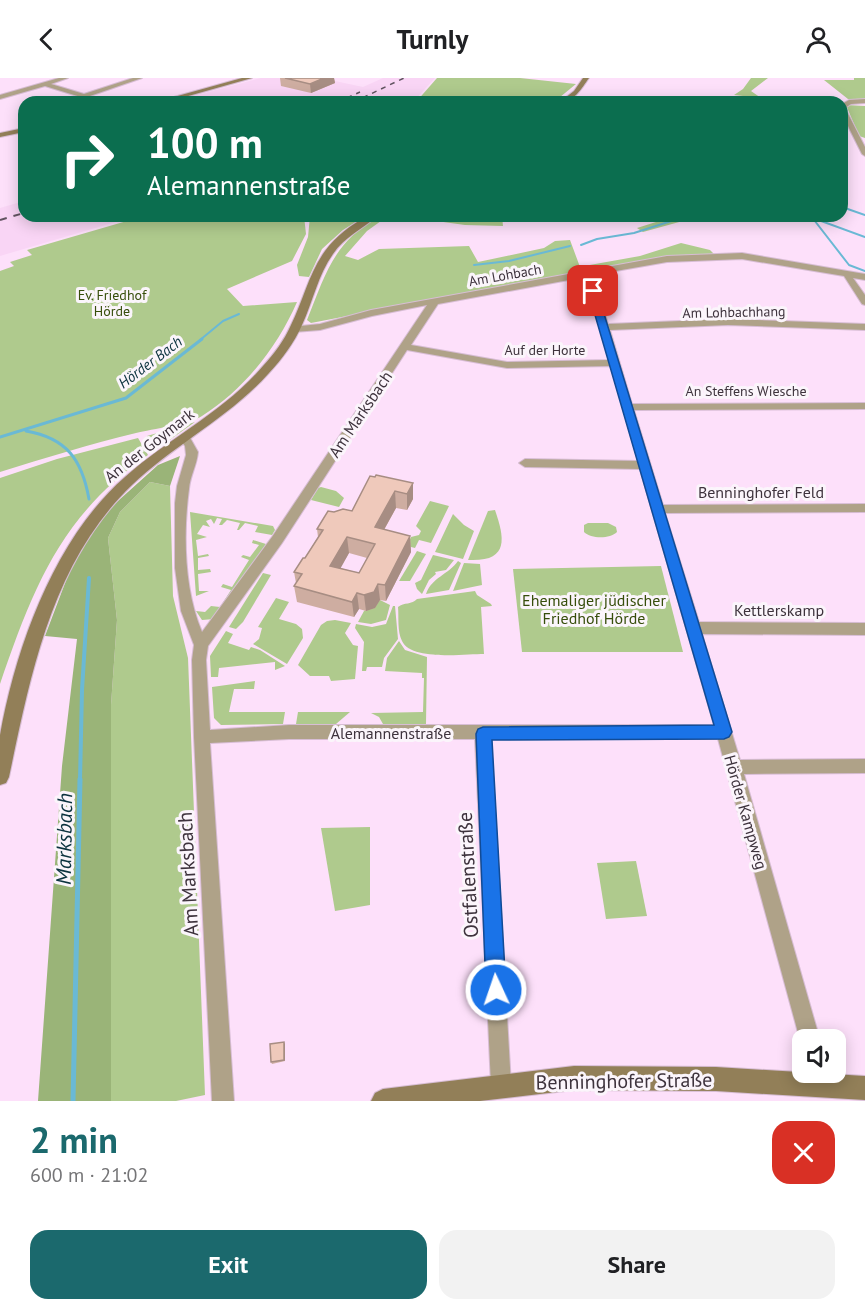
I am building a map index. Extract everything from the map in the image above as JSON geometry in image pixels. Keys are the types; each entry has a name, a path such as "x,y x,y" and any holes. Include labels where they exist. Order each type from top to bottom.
{"main road":[{"path":"182,96 249,78"},
{"path":"571,96 586,78"},
{"path":"0,135 18,131"},
{"name":"An der Goymark","path":"0,777 28,656 38,627 64,568 91,522 117,492 141,470 229,405 254,383 278,355 294,329 328,254 352,229 363,222"},
{"name":"Benninghofer Straße","path":"383,1101 474,1096 501,1085 574,1078 792,1078"},
{"name":"Benninghofer Straße","path":"843,1083 865,1088"}],"street":[{"path":"0,97 65,78"},
{"path":"45,84 84,96 139,78"},
{"path":"848,103 865,101"},
{"path":"848,118 862,140 865,154"},
{"name":"Am Lohbach","path":"294,329 320,327 371,313 667,259 718,256 777,260 865,277"},
{"name":"Hörder Kampweg","path":"588,273 724,732 807,1029"},
{"path":"846,273 865,302"},
{"name":"Am Marksbach","path":"223,1101 202,737 199,660 201,645 277,540 435,302"},
{"name":"Am Lohbachhang","path":"603,327 728,322 865,327"},
{"name":"Auf der Horte","path":"405,347 507,365 614,363"},
{"name":"An Steffens Wiesche","path":"627,408 865,406"},
{"name":"Am Marksbach","path":"185,438 191,444 192,457 183,485 181,536 186,606 193,632 201,645"},
{"path":"525,463 644,465"},
{"name":"Benninghofer Feld","path":"657,509 865,508"},
{"name":"Kettlerskamp","path":"693,628 865,629"},
{"name":"Alemannenstraße","path":"202,737 289,732 483,734 724,732"},
{"name":"Ostfalenstraße","path":"483,734 501,1085"},
{"path":"733,767 865,766"}],"shaded area":[{"path":"261,78 321,78 363,87 383,78 435,78 418,96 194,96"},
{"path":"18,203 18,222 116,222 0,256 0,208"}],"green space":[{"path":"437,78 520,78 576,84 561,96 421,96"},
{"path":"751,78 768,78 751,91 758,96 734,95 743,89"},
{"path":"854,78 865,78 865,99 848,99 848,96 844,96 824,80 854,80"},
{"path":"848,105 865,106 865,138 859,136"},
{"name":"Ev. Friedhof Hörde","path":"123,222 305,222 306,234 292,261 227,289 243,306 297,302 270,351 246,380 217,405 202,416 180,424 102,442 0,472 0,271 14,266 10,262 32,255 27,250"},
{"path":"309,222 356,222 322,249 309,277 299,276 297,265 308,237"},
{"path":"369,222 380,222 367,231 345,256 358,260 379,249 469,246 478,262 544,248 555,241 570,240 580,267 577,272 311,323 307,320 333,260 341,248"},
{"path":"443,222 503,222 503,226"},
{"path":"656,222 679,222 643,232 637,228"},
{"path":"681,243 710,250 714,254 660,258 604,268 584,266 640,256"},
{"path":"195,422 157,449 147,436"},
{"path":"138,438 148,455 118,478 93,503 54,556 38,585 0,684 0,478 57,459"},
{"path":"180,456 170,486 150,482 120,512 108,538 117,620 111,705 111,1101 38,1101 62,766 77,639 45,636 73,562 99,518 158,465"},
{"path":"150,482 170,486 173,596 188,658 205,1095 176,1101 111,1101 111,705 117,620 108,538 120,512"},
{"path":"321,487 336,491 344,498 339,507 311,500"},
{"path":"430,501 449,506 431,543 419,540 415,548 407,546 411,537 419,535 421,531 416,526"},
{"path":"495,510 501,530 501,547 491,557 468,560 488,511"},
{"path":"190,512 273,526 275,530 272,535 255,532 258,526 245,523 237,530 240,523 227,520 219,525 222,519 217,518 214,524 211,519 206,521 210,527 203,525 197,534 207,537 196,540 198,556 208,554 209,556 198,558 198,570 210,569 211,572 198,574 199,591 209,591 196,596"},
{"path":"453,514 474,531 463,559 435,552"},
{"path":"608,523 616,527 617,532 605,537 591,536 584,532 584,525"},
{"path":"253,540 266,544 214,619 202,620 196,611 205,612 211,606 220,607 231,590 221,587 223,584 232,587 249,560 241,557 243,555 250,557 259,545 252,543"},
{"path":"417,551 426,554 410,581 399,581"},
{"path":"433,555 454,560 446,570 435,572 436,574 429,580 422,594 415,583 421,580"},
{"path":"458,561 461,563 449,590 426,594 432,584"},
{"path":"464,563 480,564 482,585 453,591"},
{"name":"Ehemaliger jüdischer Friedhof Hörde","path":"661,566 683,652 522,652 513,569"},
{"path":"263,573 271,575 243,622 236,629 229,627"},
{"path":"475,591 492,606 481,607 484,654 427,654 407,647 402,641 398,607 417,599"},
{"path":"276,598 289,602 279,619 296,624 302,629 303,638 287,664 253,644 259,639 262,628 258,627"},
{"path":"380,600 390,605 386,620 371,624 358,622 364,611"},
{"path":"395,606 398,639 384,658 382,667 367,667 366,671 362,671 364,642 355,628 356,624 372,627 386,624"},
{"path":"335,620 351,623 345,633 353,645 358,646 355,679 331,681 329,676 310,676 298,665 321,625"},
{"path":"226,631 233,634 228,643 249,650 251,647 260,650 285,666 275,670 275,662 219,668 218,677 211,677 210,656"},
{"path":"399,641 405,650 427,657 426,724 383,724 379,717 371,713 423,712 424,678 422,678 422,673 385,671 387,658"},
{"path":"255,681 254,689 234,689 229,712 285,712 283,724 221,725 214,718 212,687"},
{"path":"298,712 350,712 336,724 296,724"},
{"path":"370,827 370,905 335,911 321,828"},
{"path":"636,861 647,916 606,919 597,863"}],"building":[{"path":"285,78 324,78 310,84"},
{"path":"376,475 413,483 407,494 395,491 375,527 410,536 385,585 378,584 374,592 364,595 357,593 352,602 294,586 302,574 294,572 323,530 317,529 328,511 343,509 352,511 370,476 375,477","holes":["347,537 375,544 359,573 330,566"]},
{"path":"284,1042 284,1060 271,1062 270,1044"}],"waterway":[{"path":"848,209 865,215"},
{"name":"Hörder Bach","path":"581,245 597,239 634,233 668,222"},
{"path":"816,222 849,265 865,271"},
{"path":"824,222 865,237"},
{"name":"Hörder Bach","path":"474,265 509,261 570,246"},
{"name":"Hörder Bach","path":"200,340 223,321 239,314"},
{"name":"Hörder Bach","path":"0,437 126,398 202,339"},
{"name":"Marksbach","path":"26,431 52,439 70,453 82,473 89,499"},
{"name":"Marksbach","path":"80,780 82,690 89,578"},
{"name":"Marksbach","path":"73,1101 80,779"}],"railway":[{"path":"366,96 404,78"},
{"path":"351,96 360,92"},
{"path":"0,220 18,215"}],"route":[{"path":"496,990 483,734 724,732 593,291"}]}
